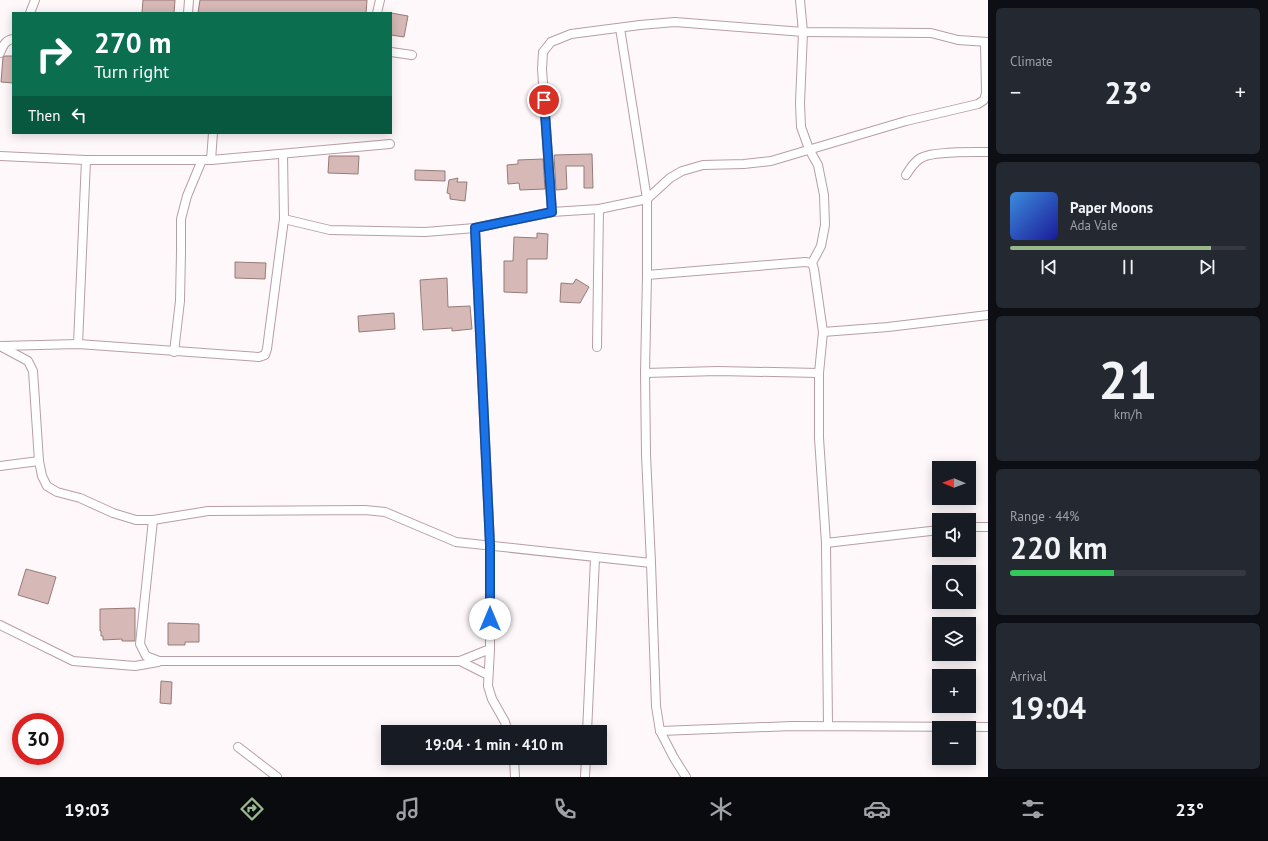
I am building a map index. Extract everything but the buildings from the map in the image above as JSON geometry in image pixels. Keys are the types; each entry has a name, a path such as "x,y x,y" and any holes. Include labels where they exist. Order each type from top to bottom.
{"street":[{"path":"30,12 35,0"},
{"path":"188,12 189,0"},
{"path":"377,12 380,0"},
{"path":"800,0 803,32 800,103 801,127 809,149 818,165 824,195 825,225 821,246 812,264 823,332 819,373 819,438 826,542 828,726"},
{"path":"284,219 330,230 425,232 475,228 552,212 599,209 647,199 670,178 682,171 703,165 744,164 771,161 906,121 978,104 984,100 986,93 987,42 958,40 931,33 803,32 676,22 571,34 551,42 542,52 552,212"},
{"path":"620,28 647,199 648,275 645,373 646,455 652,563 656,706 660,731 686,777"},
{"path":"0,53 4,44 8,40 12,39"},
{"path":"392,52 412,54"},
{"path":"211,160 213,134"},
{"path":"0,156 86,160 211,160 390,144"},
{"path":"906,175 912,166 922,157 938,154 988,152"},
{"path":"0,346 78,344 259,357 265,355 284,219 283,154"},
{"path":"78,344 86,160"},
{"path":"174,352 180,301 181,219 187,196 202,160"},
{"path":"597,346 599,209"},
{"path":"475,228 490,545 490,649 488,686 492,699 506,725"},
{"path":"648,275 804,262 812,264"},
{"path":"823,332 888,327 988,315"},
{"path":"0,346 28,362 33,371 39,461 42,476 47,486 57,492 80,498 128,518 136,520 153,520 208,511 365,510 385,512 456,542 652,563"},
{"path":"645,373 718,371 819,373"},
{"path":"0,466 39,461"},
{"path":"153,520 140,644 146,656 159,661"},
{"path":"976,526 988,527"},
{"path":"826,542 932,531"},
{"path":"587,725 595,558"},
{"path":"0,625 73,661 135,666 159,661 460,661 490,649"},
{"path":"460,661 488,675"},
{"path":"660,731 792,726 988,727"},
{"path":"238,747 278,777"},
{"path":"514,765 515,777"},
{"path":"585,777 586,765"}],"route":[{"path":"490,619 490,545 475,228 552,212 544,100"}]}
